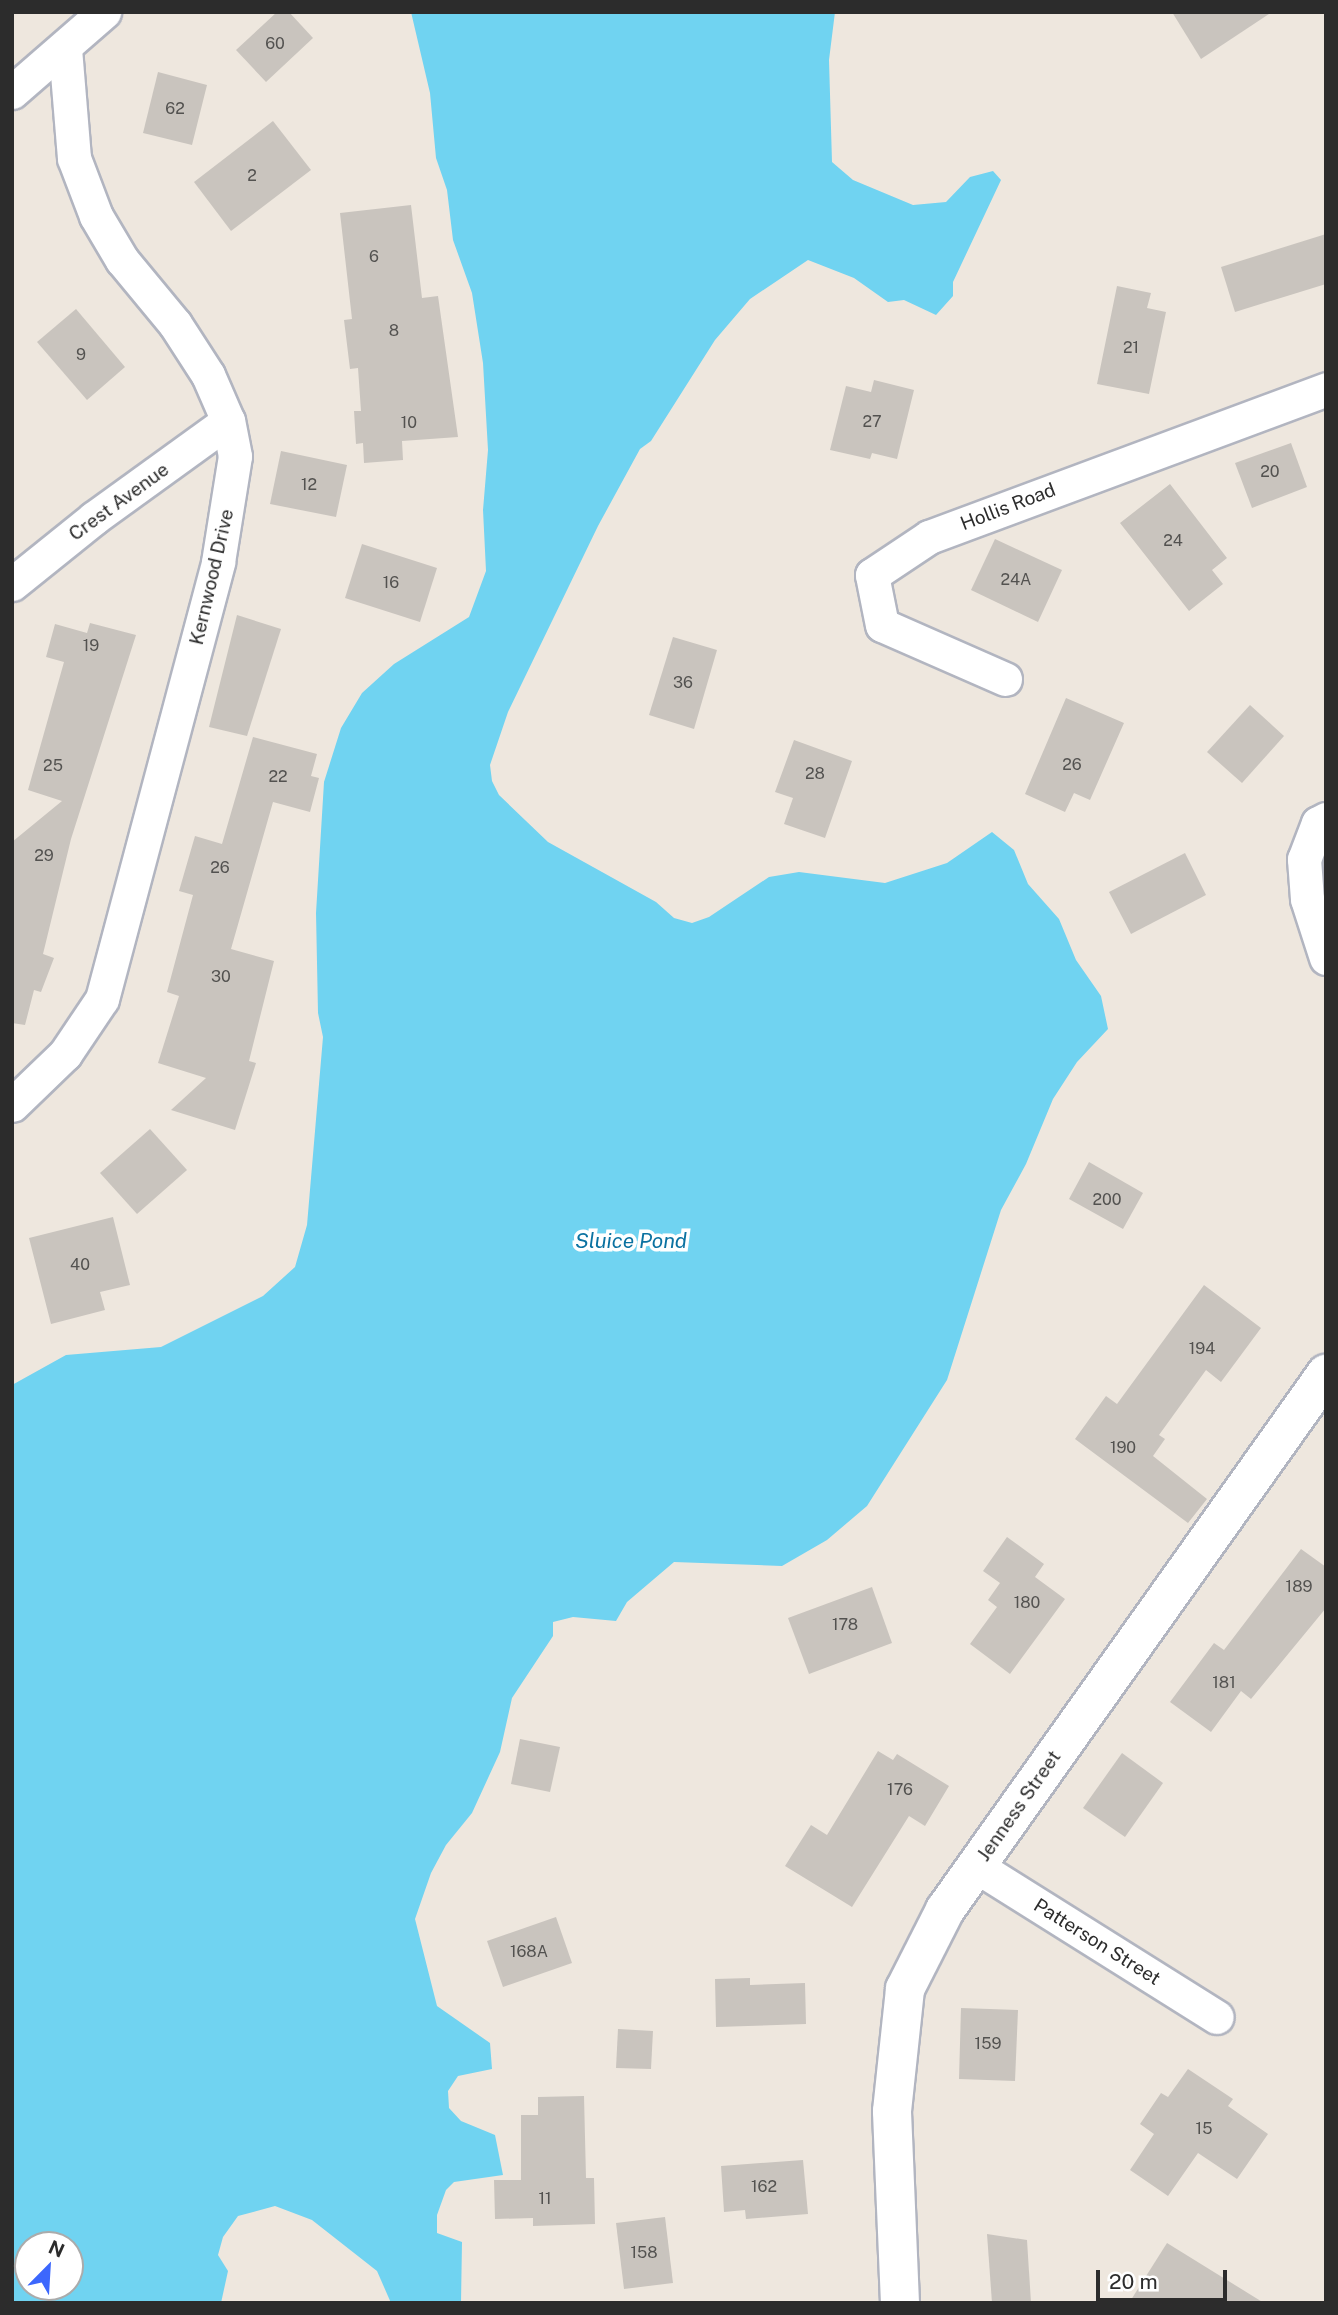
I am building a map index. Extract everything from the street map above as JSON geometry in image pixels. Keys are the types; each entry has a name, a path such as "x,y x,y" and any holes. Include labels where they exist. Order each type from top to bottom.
{"street":[{"path":"12,92 104,12"},
{"name":"Kernwood Drive","path":"12,1105 65,1054 94,1017 109,976 218,562 235,457 229,421 208,375 175,324 122,260 96,216 74,158 65,48"},
{"name":"Hollis Road","path":"1005,679 881,625 872,575 929,537 1326,389"},
{"name":"Crest Avenue","path":"12,584 94,518 229,421"},
{"path":"1326,819 1318,822 1304,859 1307,899 1326,958"},
{"name":"Jenness Street","path":"900,2303 892,2110 905,1989 945,1910 1326,1374"},
{"name":"Patterson Street","path":"976,1866 1217,2017"}],"water":[{"name":"Sluice Pond","path":"411,12 835,12 829,60 832,162 853,180 913,205 946,202 970,177 993,171 1001,180 953,282 953,296 936,315 904,300 888,302 854,278 808,260 750,299 715,340 651,441 640,449 598,526 508,712 490,765 492,781 499,795 548,842 656,902 674,918 692,923 709,917 769,877 799,872 885,883 947,863 992,832 1014,850 1028,884 1059,919 1076,960 1101,996 1108,1029 1077,1062 1053,1099 1026,1164 1001,1210 947,1380 867,1506 827,1540 782,1566 674,1562 627,1602 616,1621 573,1617 553,1622 553,1636 512,1698 500,1752 472,1813 446,1845 431,1873 415,1919 437,2006 490,2043 492,2069 458,2076 448,2091 449,2108 461,2121 495,2135 503,2175 454,2182 446,2190 437,2215 437,2233 462,2242 461,2303 391,2303 377,2271 312,2220 275,2206 238,2216 223,2237 218,2255 228,2271 221,2303 12,2303 12,1385 66,1355 161,1347 263,1296 295,1267 307,1225 323,1037 318,1013 316,913 324,782 341,728 362,693 394,664 469,617 486,571 483,510 488,450 483,363 472,293 453,240 447,190 436,158 430,93"}],"building":[{"path":"277,12 289,12 313,38 266,82 236,50"},
{"path":"1172,12 1272,12 1201,59"},
{"path":"158,72 207,85 192,145 143,133"},
{"path":"273,121 311,170 231,231 194,182"},
{"path":"411,205 422,298 438,296 458,437 402,441 403,460 364,463 363,443 356,444 354,411 361,411 358,368 350,369 344,320 352,319 340,213"},
{"path":"1326,234 1326,284 1235,312 1221,267"},
{"path":"1117,286 1151,293 1147,308 1166,312 1149,394 1097,384"},
{"path":"76,309 125,367 87,400 37,342"},
{"path":"874,380 914,390 897,459 872,453 870,459 830,450 846,386 871,392"},
{"path":"1291,443 1307,487 1252,508 1235,463"},
{"path":"281,451 347,465 336,517 270,504"},
{"path":"1170,484 1227,558 1212,570 1223,584 1189,611 1120,523"},
{"path":"995,539 1062,570 1038,622 971,590"},
{"path":"362,544 437,568 420,622 345,598"},
{"path":"237,615 281,629 247,736 209,727"},
{"path":"90,623 136,635 71,839 43,954 54,958 41,992 34,990 25,1025 12,1023 12,842 62,801 28,790 64,662 46,657 55,624 87,633"},
{"path":"673,637 717,650 694,729 649,715"},
{"path":"1066,698 1124,723 1090,800 1074,793 1065,812 1025,794"},
{"path":"1250,705 1284,736 1242,783 1207,752"},
{"path":"253,737 317,754 311,776 319,778 310,812 273,802 231,949 274,961 249,1061 256,1063 235,1130 171,1110 206,1078 158,1063 179,996 167,992 193,895 179,891 195,836 222,844"},
{"path":"794,740 852,761 825,838 784,824 793,798 775,792"},
{"path":"1185,853 1206,895 1131,934 1109,892"},
{"path":"150,1129 187,1170 137,1214 100,1173"},
{"path":"1089,1162 1143,1193 1123,1229 1069,1199"},
{"path":"113,1217 130,1285 100,1292 105,1310 51,1324 29,1238"},
{"path":"1204,1285 1261,1328 1221,1382 1206,1370 1159,1435 1165,1439 1153,1456 1207,1499 1188,1523 1075,1439 1106,1396 1117,1404"},
{"path":"1007,1537 1044,1564 1035,1577 1065,1599 1010,1674 970,1644 997,1607 988,1600 1000,1583 983,1571"},
{"path":"1301,1549 1326,1567 1326,1608 1251,1699 1241,1691 1211,1732 1170,1702 1214,1643 1224,1650"},
{"path":"872,1587 892,1643 809,1674 788,1618"},
{"path":"520,1739 560,1747 550,1792 511,1784"},
{"path":"878,1751 893,1760 897,1754 949,1786 925,1826 909,1816 852,1907 785,1866 811,1825 827,1835"},
{"path":"1122,1753 1163,1783 1125,1837 1083,1808"},
{"path":"556,1917 572,1963 503,1987 487,1941"},
{"path":"750,1978 750,1985 805,1983 806,2024 716,2027 715,1979"},
{"path":"961,2008 1018,2010 1015,2081 959,2079"},
{"path":"618,2029 653,2031 651,2069 616,2068"},
{"path":"1188,2069 1233,2099 1228,2106 1268,2134 1237,2179 1198,2153 1168,2196 1130,2170 1154,2134 1140,2124 1161,2093 1168,2097"},
{"path":"584,2096 586,2178 594,2178 595,2224 533,2226 533,2218 495,2219 494,2180 521,2180 521,2115 538,2115 538,2097"},
{"path":"803,2160 808,2214 746,2219 745,2210 724,2212 721,2166"},
{"path":"665,2217 673,2283 624,2289 616,2223"},
{"path":"987,2234 1027,2240 1031,2303 992,2303"},
{"path":"1167,2243 1264,2303 1129,2303"}]}
